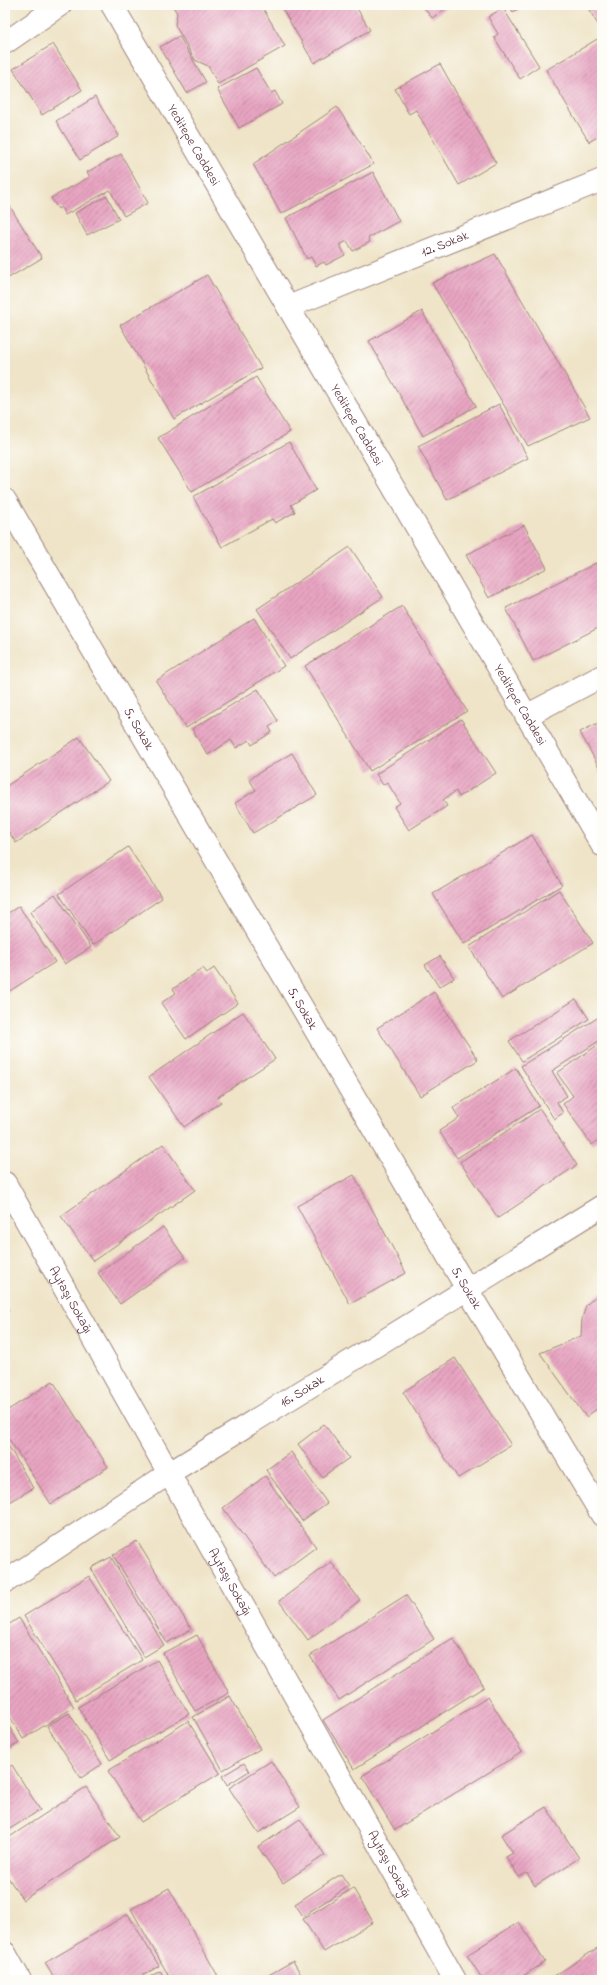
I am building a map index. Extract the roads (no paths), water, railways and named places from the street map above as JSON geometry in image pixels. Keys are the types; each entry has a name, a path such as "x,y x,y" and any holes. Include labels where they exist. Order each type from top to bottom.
{"street":[{"path":"5,43 60,5"},
{"name":"Yeditepe Caddesi","path":"112,5 602,845"},
{"name":"12. Sokak","path":"288,307 602,180"},
{"name":"5. Sokak","path":"5,500 467,1289 602,1515"},
{"path":"526,716 602,676"},
{"name":"Aytaşı Sokağı","path":"5,1183 455,1980"},
{"name":"16. Sokak","path":"5,1582 168,1474 602,1206"},
{"path":"5,1953 20,1980"}]}
